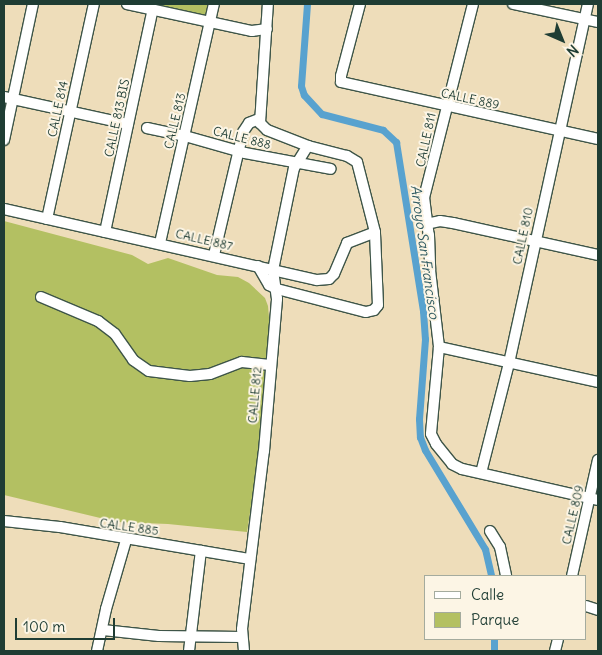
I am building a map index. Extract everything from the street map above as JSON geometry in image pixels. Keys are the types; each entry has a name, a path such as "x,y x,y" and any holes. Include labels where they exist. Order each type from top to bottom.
{"street":[{"path":"4,140 9,98 33,4"},
{"name":"CALLE 814","path":"47,219 94,4"},
{"path":"128,4 257,32 267,29"},
{"name":"CALLE 813","path":"160,243 214,4"},
{"path":"258,266 269,286 277,289 366,312 377,307 379,298 375,232 360,166 347,156 308,146 267,130 262,126 259,119 268,4"},
{"name":"CALLE 889","path":"360,4 340,79 344,84 598,139"},
{"name":"CALLE 811","path":"473,4 446,107 435,161 426,188 426,224 439,346 430,428 436,444 452,464 462,469 482,473"},
{"path":"513,4 598,22"},
{"name":"CALLE 810","path":"482,473 509,363 534,241 588,4"},
{"name":"CALLE 813 BIS","path":"105,232 154,9"},
{"path":"9,98 128,124"},
{"path":"214,255 238,151 246,127 259,119"},
{"name":"CALLE 888","path":"147,128 295,164 331,169"},
{"name":"CALLE 812","path":"244,651 242,637 264,451 277,289 273,270 295,164 308,146"},
{"name":"CALLE 887","path":"4,209 214,255 317,280 328,278 334,274 346,243 375,232"},
{"path":"426,224 446,221 598,255"},
{"path":"41,296 98,321 116,334 133,360 150,371 190,376 210,374 242,362 270,365"},
{"path":"439,346 598,382"},
{"name":"CALLE 809","path":"572,575 594,499 598,460"},
{"path":"482,473 594,499"},
{"name":"CALLE 885","path":"4,521 60,527 126,540 250,559"},
{"path":"490,531 500,547 506,575"},
{"path":"97,651 106,609 126,540"},
{"path":"189,651 201,550"},
{"path":"103,630 159,636 242,637"}],"green space":[{"path":"152,4 209,4 206,16"},
{"path":"4,221 132,255 148,264 168,258 217,275 238,277 249,283 265,298 268,306 270,329 260,449 247,532 168,524 117,522 4,495"}],"waterway":[{"name":"Arroyo San Francisco","path":"307,4 301,86 304,95 322,114 383,130 396,142 423,311 425,339 419,419 420,437 425,450 485,549 491,575"},
{"name":"Arroyo San Francisco","path":"494,640 494,651"}]}
